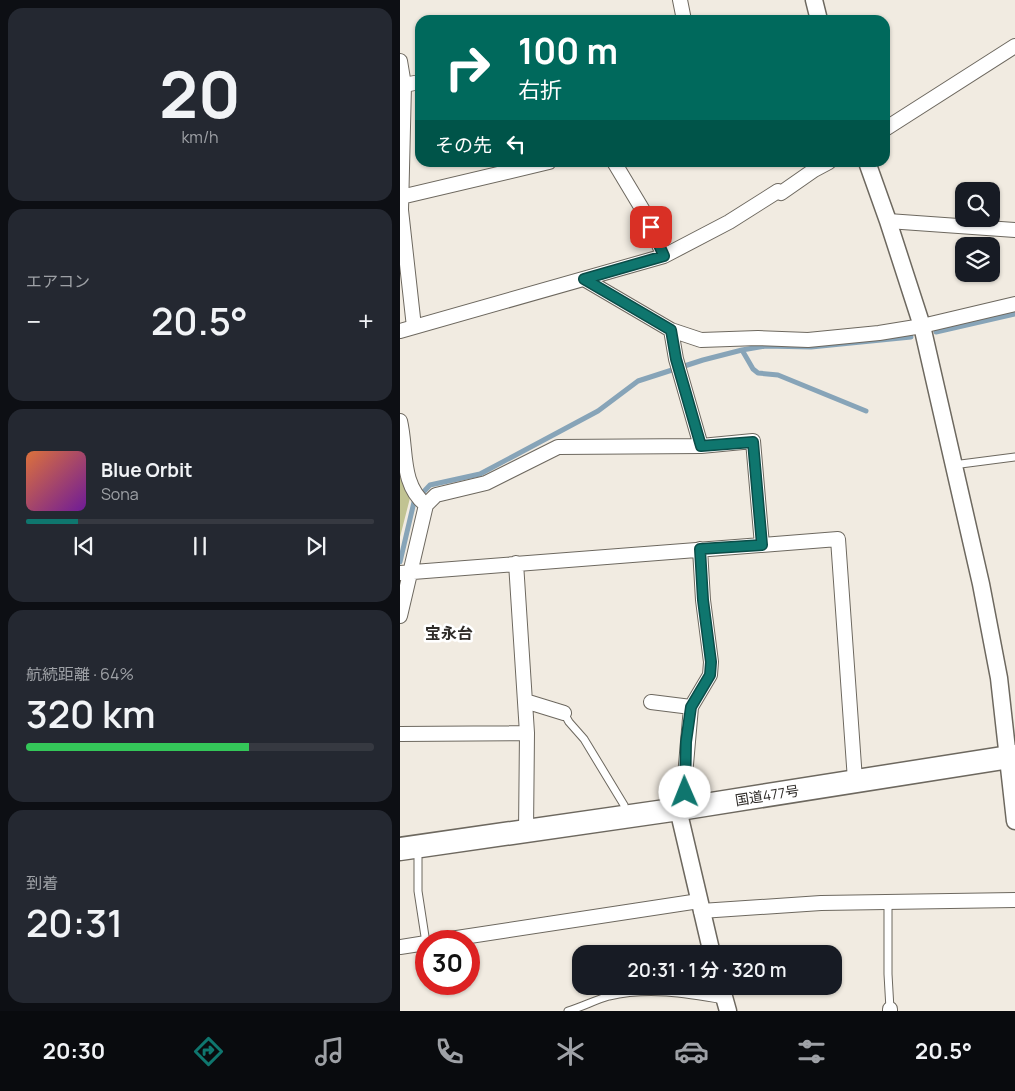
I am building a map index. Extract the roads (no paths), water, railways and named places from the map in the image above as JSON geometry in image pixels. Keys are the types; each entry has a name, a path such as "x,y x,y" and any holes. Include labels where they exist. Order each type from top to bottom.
{"highway":[{"name":"国道477号","path":"409,853 526,831 682,809 855,780 1012,757"}],"street":[{"path":"680,0 683,15"},
{"path":"814,0 818,15"},
{"path":"890,126 1015,46"},
{"path":"400,61 404,85 401,227 407,329 664,256 729,222 778,190 781,193 820,167"},
{"path":"404,85 415,83"},
{"path":"401,197 526,167"},
{"path":"617,167 644,212 664,256"},
{"path":"869,167 922,326 952,465 994,643 1012,757 1015,821"},
{"path":"888,221 1015,230"},
{"path":"584,279 671,330 701,340 808,340 879,333 922,326 1015,304"},
{"path":"671,330 676,359 701,446"},
{"path":"400,421 406,471 421,500 406,572 400,616"},
{"path":"421,500 486,483 558,447 701,446 753,442 762,545"},
{"path":"406,572 838,539 855,780"},
{"path":"700,549 703,600 711,662 710,675 691,707 682,809 700,906 710,945"},
{"path":"516,563 527,733 526,831"},
{"path":"525,701 564,712"},
{"path":"651,702 691,707"},
{"path":"400,734 527,733"},
{"path":"480,935 700,906 1015,900"},
{"path":"400,947 415,944"}],"lane":[{"path":"952,465 1015,457"},
{"path":"564,712 569,722 584,739 624,805"},
{"path":"409,853 426,930"},
{"path":"888,902 890,1010"},
{"path":"568,1011 608,996 646,991 675,991 725,999"}],"waterway":[{"path":"936,332 1015,314"},
{"path":"742,350 766,346 811,347 911,337"},
{"path":"400,562 414,502 430,485 480,474 598,411 638,381 703,360 742,350 753,369 758,373 778,375 866,411"}],"district":[{"name":"宝永台","path":"449,633"}]}
